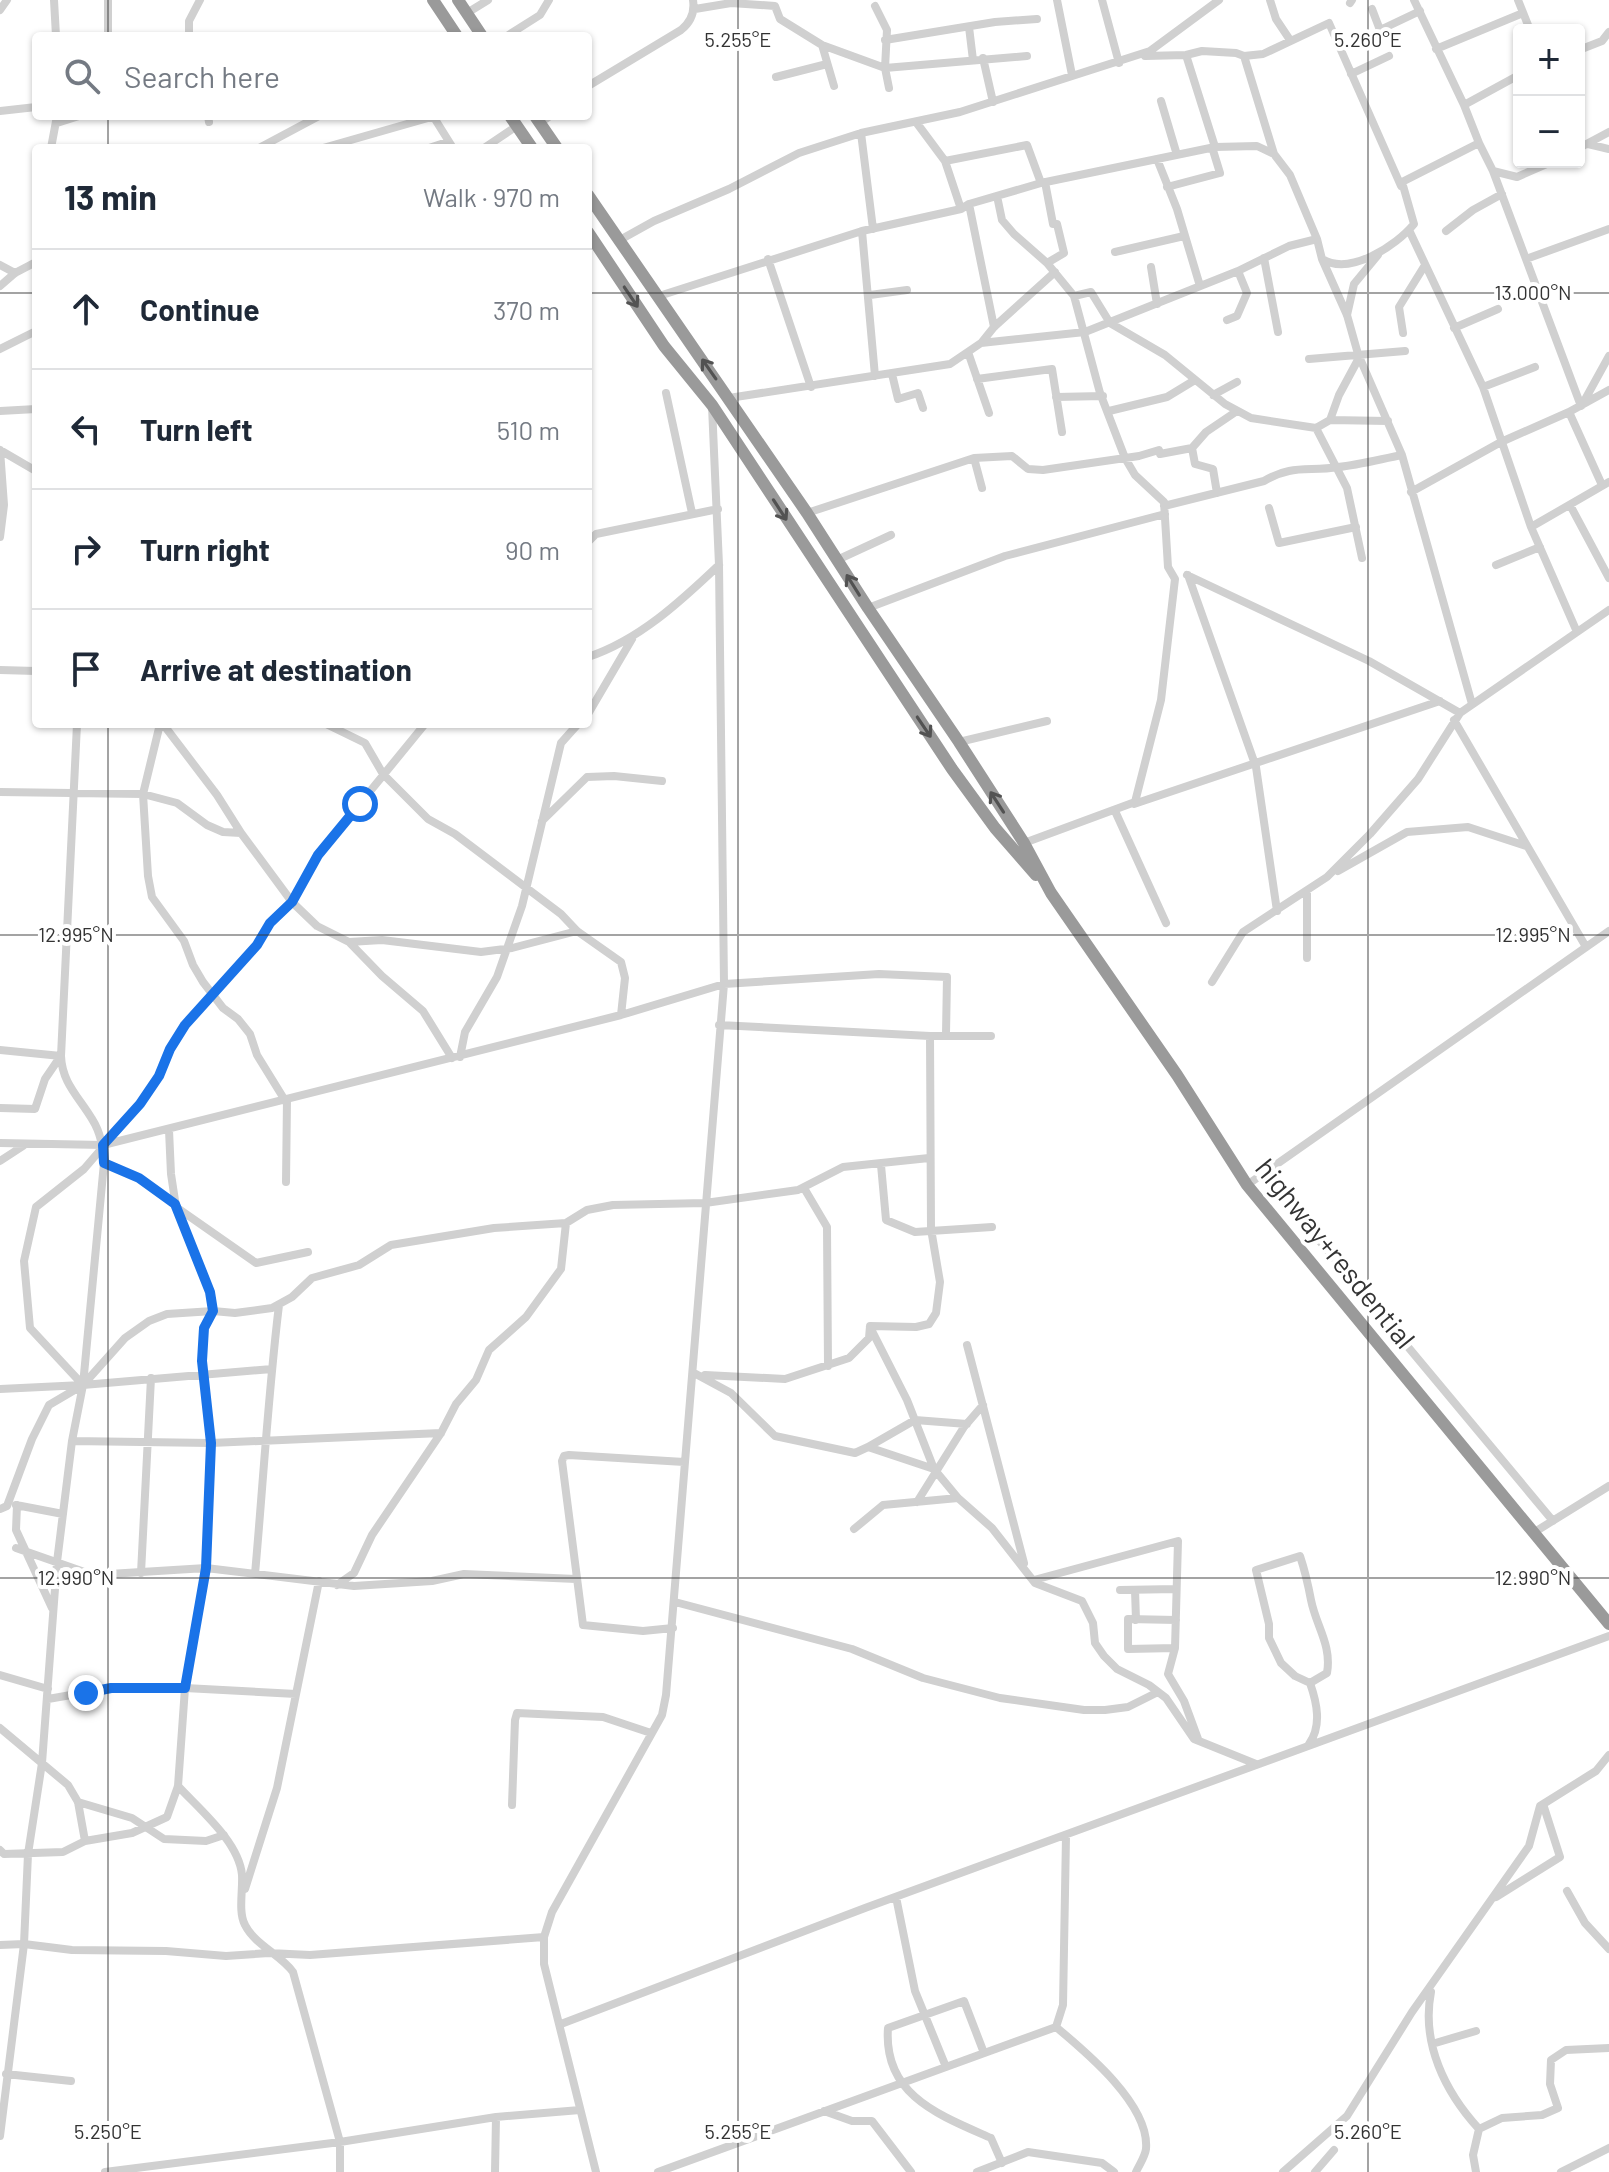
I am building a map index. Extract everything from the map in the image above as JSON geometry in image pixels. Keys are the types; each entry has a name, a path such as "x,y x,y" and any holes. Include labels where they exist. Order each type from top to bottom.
{"highway":[{"path":"433,0 454,32"},
{"path":"458,0 479,32"},
{"path":"543,120 555,144"},
{"path":"514,121 529,144"},
{"path":"592,201 729,398 959,742 1024,843 1051,893"},
{"path":"592,238 664,346 712,405 952,769 995,828 1051,893"},
{"name":"highway+resdential","path":"1051,893 1177,1075 1247,1185 1609,1624"}],"street":[{"path":"0,10 7,0"},
{"path":"54,0 56,32"},
{"path":"108,0 108,32"},
{"path":"188,32 189,21 200,0"},
{"path":"467,13 488,0"},
{"path":"513,32 540,15 549,0"},
{"path":"1057,0 1072,75"},
{"path":"1102,0 1119,63"},
{"path":"618,241 799,153 861,133 993,102 1150,51 1219,0"},
{"path":"1270,0 1276,19 1290,40"},
{"path":"1414,0 1493,171 1581,406"},
{"path":"592,84 681,30 689,23 694,5 778,3 780,19 822,45 885,68 1027,56"},
{"path":"1436,49 1520,4 1528,24"},
{"path":"875,6 887,30 885,68 889,88"},
{"path":"1372,9 1380,30 1420,11"},
{"path":"885,40 1037,19"},
{"path":"1137,56 1186,55 1202,51 1244,56 1263,54 1329,23 1404,193 1414,224 1379,254 1354,284 1347,315"},
{"path":"969,27 993,102"},
{"path":"1585,47 1607,36"},
{"path":"822,45 834,86"},
{"path":"1167,187 1220,173 1186,55"},
{"path":"1244,56 1274,154 1290,175 1347,315 1359,355 1402,455 1472,704"},
{"path":"1351,74 1389,56"},
{"path":"776,77 827,64"},
{"path":"1464,105 1513,78"},
{"path":"1161,101 1177,155"},
{"path":"0,111 32,107"},
{"path":"52,144 57,120"},
{"path":"266,144 312,120"},
{"path":"337,144 420,120"},
{"path":"436,120 449,144"},
{"path":"488,144 514,121"},
{"path":"916,122 945,161 965,206 994,327"},
{"path":"1585,145 1609,132"},
{"path":"861,133 873,229"},
{"path":"1404,193 1402,182 1479,143"},
{"path":"945,161 1027,145 1043,182 1064,253 1047,263"},
{"path":"659,296 862,231 965,206 1043,182 1214,147 1257,146 1274,154"},
{"path":"1585,146 1609,149"},
{"path":"1157,159 1177,209 1200,286"},
{"path":"1493,171 1517,177 1537,168"},
{"path":"1446,231 1473,210 1502,194"},
{"path":"997,196 1002,220 1047,263 1074,296 1106,414 1125,458 1135,475 1164,502 1168,567 1175,579 1161,700 1133,804"},
{"path":"1526,259 1609,229"},
{"path":"1409,230 1483,387 1531,527 1577,632"},
{"path":"862,231 875,376"},
{"path":"1115,252 1184,236"},
{"path":"981,343 1085,332 1238,271 1289,246 1317,239"},
{"path":"1322,259 1337,265 1379,254"},
{"path":"1264,258 1278,332"},
{"path":"768,259 811,387"},
{"path":"0,286 32,264"},
{"path":"0,265 15,273"},
{"path":"1403,333 1399,307 1425,265"},
{"path":"1151,267 1157,304"},
{"path":"1227,320 1237,316 1247,293 1238,271"},
{"path":"729,398 950,364 981,343 994,327 1055,272"},
{"path":"870,295 907,290"},
{"path":"1074,296 1091,292 1110,323 1165,355 1213,395 1251,418 1316,428 1330,420 1388,421"},
{"path":"1454,328 1498,309"},
{"path":"0,349 32,333"},
{"path":"1309,359 1405,351"},
{"path":"968,352 989,413"},
{"path":"1330,420 1359,355"},
{"path":"1581,406 1609,356"},
{"path":"1483,387 1535,367"},
{"path":"977,379 1052,369 1062,432"},
{"path":"892,374 898,399 918,393 923,408"},
{"path":"1106,414 1167,397 1195,380"},
{"path":"1213,395 1237,382"},
{"path":"1411,492 1501,442 1569,412 1609,390"},
{"path":"666,393 692,513"},
{"path":"1056,397 1103,396"},
{"path":"596,2172 544,1964 544,1937 552,1912 664,1710 673,1628 684,1462 698,1374 705,1203 724,984 718,509 712,405"},
{"path":"0,411 32,409"},
{"path":"807,513 974,458 1012,456 1028,469 1043,470 1159,450 1160,454 1192,448 1206,432 1237,411"},
{"path":"1531,527 1606,483 1569,412"},
{"path":"1316,428 1347,488 1362,558"},
{"path":"1192,448 1195,464 1213,469 1217,493"},
{"path":"0,450 32,469"},
{"path":"0,450 4,505 0,537"},
{"path":"868,608 1005,556 1264,481 1277,473 1296,468 1335,468 1402,455"},
{"path":"974,458 982,488"},
{"path":"1570,505 1609,578"},
{"path":"1269,508 1279,543 1356,527"},
{"path":"592,538 596,534 718,509"},
{"path":"837,560 891,535"},
{"path":"1496,565 1540,547"},
{"path":"592,656 615,648 634,635 677,604 719,565"},
{"path":"1175,579 1188,575 1369,661 1440,701 1457,716 1526,846 1586,947"},
{"path":"1188,575 1254,764 1277,911"},
{"path":"1327,877 1418,779 1457,716 1609,610"},
{"path":"592,707 634,635"},
{"path":"0,670 32,671"},
{"path":"1024,843 1440,701"},
{"path":"959,742 1047,721"},
{"path":"0,2136 6,2074 4,2063 24,1944 28,1854 42,1763 57,1562 72,1441 83,1385 104,1163 103,1145 94,1122 62,1072 77,728"},
{"path":"161,728 143,794 152,897 184,941 193,965 223,1008 238,1019 250,1034 257,1055 286,1101 286,1182"},
{"path":"165,728 217,795 292,902 317,926 349,942 423,1011 456,1058"},
{"path":"334,728 365,743 383,774 428,819 455,834 621,962 625,978 621,1015"},
{"path":"83,1385 30,1328 24,1261 36,1207 84,1169 140,1104 159,1076 170,1049 185,1025 257,945 270,923 292,902 318,855 422,728"},
{"path":"456,1058 465,1032 497,977 526,889 561,743 574,728"},
{"path":"542,821 587,777 614,776 662,781"},
{"path":"0,792 143,794 177,803 207,825 223,832 241,833"},
{"path":"1115,811 1166,923"},
{"path":"1212,982 1243,932 1327,877 1407,832 1468,827 1526,846"},
{"path":"1307,891 1307,958"},
{"path":"349,942 382,940 481,952 507,949 577,931"},
{"path":"1247,1185 1607,935"},
{"path":"0,1143 103,1145 456,1058 621,1015 724,984 879,974 947,977 946,1034"},
{"path":"719,1025 930,1036 991,1036"},
{"path":"870,1326 916,1327 929,1324 936,1313 940,1282 931,1229 930,1036"},
{"path":"0,1050 61,1056"},
{"path":"0,1108 35,1109 45,1079 61,1056"},
{"path":"0,1850 4,1854 63,1852 85,1841 132,1833 167,1817 178,1786 185,1688 206,1568 211,1443 203,1374 204,1328 213,1311 210,1292 176,1207 169,1130"},
{"path":"0,1161 23,1145"},
{"path":"54,1611 8,1507 32,1439 49,1405 83,1385 125,1338 149,1321 167,1314 235,1313 279,1305 312,1278 359,1265 391,1245 494,1228 566,1223 587,1210 613,1205 705,1203 804,1188 843,1167 929,1158"},
{"path":"104,1163 139,1178 256,1263 308,1252"},
{"path":"881,1165 886,1220 915,1232 992,1227"},
{"path":"1263,1173 1553,1521"},
{"path":"804,1188 827,1227 828,1366"},
{"path":"337,1585 354,1573 372,1535 441,1433 456,1404 476,1380 489,1350 526,1317 561,1269 566,1223"},
{"path":"255,1574 279,1305"},
{"path":"698,1374 785,1379 849,1358 869,1338 870,1326"},
{"path":"870,1326 936,1471 958,1498 992,1528 1035,1583 1082,1601 1093,1623 1095,1643 1104,1656 1117,1669 1166,1698 1194,1739 1256,1764"},
{"path":"967,1345 1025,1568"},
{"path":"0,1389 272,1369"},
{"path":"698,1374 731,1393 775,1436 855,1453 915,1420 967,1424"},
{"path":"141,1573 151,1378"},
{"path":"917,1502 967,1424 983,1405"},
{"path":"72,1441 211,1443 441,1433"},
{"path":"868,1447 936,1471"},
{"path":"673,1628 643,1631 583,1625 562,1464 564,1456 684,1462"},
{"path":"1533,1533 1609,1486"},
{"path":"854,1529 883,1505 958,1498"},
{"path":"8,1507 63,1514"},
{"path":"1034,1580 1178,1541 1175,1648 1168,1674 1184,1701 1199,1741"},
{"path":"16,1548 93,1575 206,1568 337,1585 409,1584 464,1574 576,1579"},
{"path":"1309,1745 1314,1737 1317,1703 1310,1683 1295,1676 1281,1663 1269,1638 1269,1624 1256,1570 1300,1556 1330,1657 1327,1673 1310,1683"},
{"path":"242,1897 277,1788 319,1581"},
{"path":"1120,1590 1176,1589"},
{"path":"1135,1590 1136,1620"},
{"path":"675,1602 852,1649 923,1678 1000,1698 1105,1710 1128,1707 1158,1692"},
{"path":"1175,1648 1128,1649 1128,1619 1176,1620"},
{"path":"561,2024 896,1897 1609,1636"},
{"path":"0,1675 48,1694 111,1688 185,1688 296,1694"},
{"path":"512,1805 517,1713 603,1717 651,1733"},
{"path":"0,1728 68,1785 78,1802 85,1841"},
{"path":"1283,2172 1347,2116 1373,2070 1529,1846 1543,1804 1596,1771 1609,1755"},
{"path":"178,1786 224,1835 239,1864 244,1924 269,1953 293,1972 340,2142 340,2172"},
{"path":"78,1802 132,1818 164,1839 206,1841 224,1835"},
{"path":"1493,1899 1560,1857 1543,1804"},
{"path":"1056,2027 1063,2005 1066,1836"},
{"path":"1567,1891 1585,1923 1609,1949"},
{"path":"896,1897 915,1991 946,2067"},
{"path":"0,1945 226,1956 269,1953 310,1955 544,1937"},
{"path":"1432,1987 1427,2012 1438,2069 1479,2129"},
{"path":"984,2053 964,2001 888,2028 887,2048 902,2083 919,2102 937,2114 991,2138 1002,2163"},
{"path":"658,2172 1056,2027"},
{"path":"1056,2027 1110,2077 1124,2093 1143,2126 1146,2151 1136,2172"},
{"path":"1432,2044 1476,2031"},
{"path":"1479,2129 1502,2118 1542,2115 1558,2108 1550,2084 1551,2060 1566,2050 1609,2048"},
{"path":"6,2074 71,2081"},
{"path":"105,2172 340,2142 496,2117 580,2110"},
{"path":"824,2111 852,2121 872,2121 911,2172"},
{"path":"495,2172 496,2117"},
{"path":"1476,2172 1473,2155 1479,2129"},
{"path":"1561,2172 1609,2148"},
{"path":"1315,2172 1334,2150"},
{"path":"977,2172 1028,2152 1102,2163 1114,2172"},
{"path":"196,2159 196,2172"}],"route":[{"path":"86,1693 111,1688 185,1688 206,1568 211,1443 202,1368 204,1328 213,1311 210,1292 175,1204 139,1178 104,1163 103,1145 140,1104 159,1076 170,1049 199,1006 257,945 270,923 292,902 318,855 360,804"}]}
